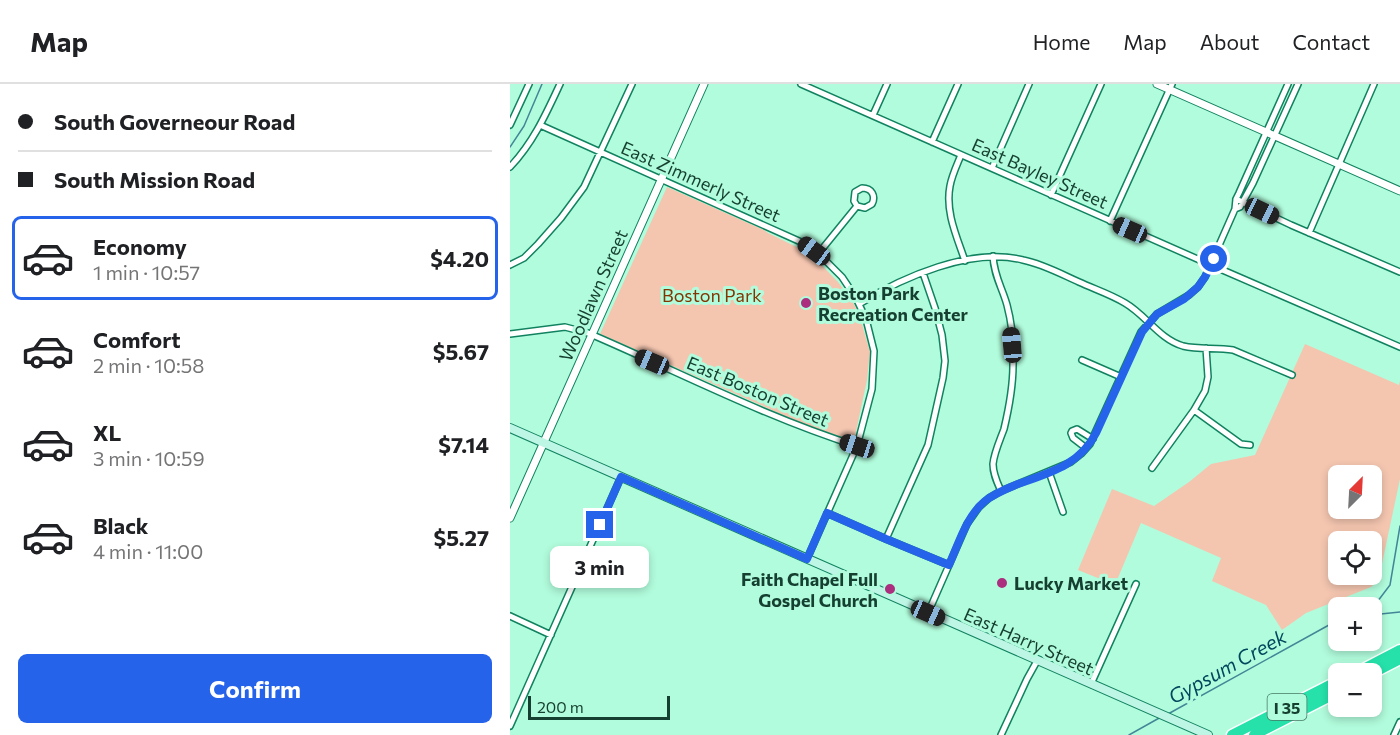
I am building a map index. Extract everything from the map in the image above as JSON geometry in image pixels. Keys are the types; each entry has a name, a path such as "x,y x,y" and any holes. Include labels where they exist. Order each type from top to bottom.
{"highway":[{"path":"1375,663 1400,650"},
{"path":"1382,668 1400,659"},
{"name":"I 35","path":"1234,734 1328,686"},
{"name":"I 35","path":"1254,735 1328,697"}],"main road":[{"name":"East Harry Street","path":"510,428 1208,735"}],"street":[{"path":"510,125 513,113 529,84"},
{"path":"510,167 522,155 560,84"},
{"path":"510,265 524,258 561,218 584,187 632,84"},
{"name":"Woodlawn Street","path":"510,519 514,501 544,443 704,84"},
{"name":"East Bayley Street","path":"801,84 813,86 873,116 1400,347"},
{"path":"873,116 886,84"},
{"path":"932,142 958,84"},
{"path":"992,168 1029,84"},
{"path":"1051,195 1101,84"},
{"path":"1157,84 1171,87 1270,134 1400,191"},
{"path":"1235,209 1240,207 1253,183 1288,84"},
{"path":"928,613 967,524 984,501 1001,491 1071,462 1093,439 1138,337 1149,322 1161,312 1189,296 1198,287 1211,265 1235,209 1236,199 1298,84"},
{"path":"1309,233 1374,84"},
{"path":"1110,221 1171,87"},
{"name":"East Zimmerly Street","path":"540,125 801,242 818,254 842,277 859,304 866,319 874,351 872,390 857,446 807,559"},
{"path":"961,155 951,179 949,206 953,227 965,261"},
{"path":"1236,199 1400,272"},
{"path":"818,254 857,206"},
{"path":"993,256 995,273 1009,316 1013,364 1010,403 993,462 994,474 1001,491"},
{"path":"859,304 906,279 965,261 993,256 1022,259 1126,303 1160,333 1177,344 1192,348 1233,350 1292,375"},
{"path":"886,539 928,445 943,378 945,361 942,335 923,273"},
{"name":"East Boston Street","path":"510,334 565,327 592,335 783,419 826,437 857,446"},
{"path":"1152,468 1202,398 1207,384 1206,348"},
{"path":"1082,360 1121,377"},
{"path":"1194,410 1241,444 1250,445"},
{"path":"1086,448 1073,438 1071,433 1074,429 1093,439"},
{"path":"1049,472 1063,512"},
{"path":"510,726 621,477"},
{"path":"827,513 949,565"},
{"path":"1091,684 1136,584"},
{"path":"510,616 551,635"},
{"path":"1001,735 1037,661"},
{"path":"1394,735 1400,722"}],"green space":[{"name":"Boston Park","path":"667,187 764,230 811,254 838,282 853,302 870,352 867,380 854,441 808,426 600,334"},
{"path":"1305,344 1399,385 1400,381 1400,479 1382,564 1382,531 1328,531 1328,585 1373,585 1346,597 1328,597 1328,604 1306,613 1282,630 1266,605 1212,581 1221,558 1141,523 1115,585 1078,570 1112,489 1154,506 1211,464 1255,455"}],"waterway":[{"path":"510,147 524,126 542,84"},
{"path":"1381,597 1390,585 1400,526"},
{"name":"Gypsum Creek","path":"1382,614 1400,612"},
{"name":"Gypsum Creek","path":"1168,714 1328,626"},
{"name":"Gypsum Creek","path":"1129,735 1161,717"}],"place":[{"name":"Boston Park Recreation Center","path":"806,303"},
{"name":"Lucky Market","path":"1002,583"},
{"name":"Faith Chapel Full Gospel Church","path":"890,589"}],"route":[{"path":"600,525 621,477 807,559 827,513 949,565 967,524 984,501 1001,491 1071,462 1081,454 1096,433 1145,326 1157,314 1189,296 1205,277 1214,259"}]}
